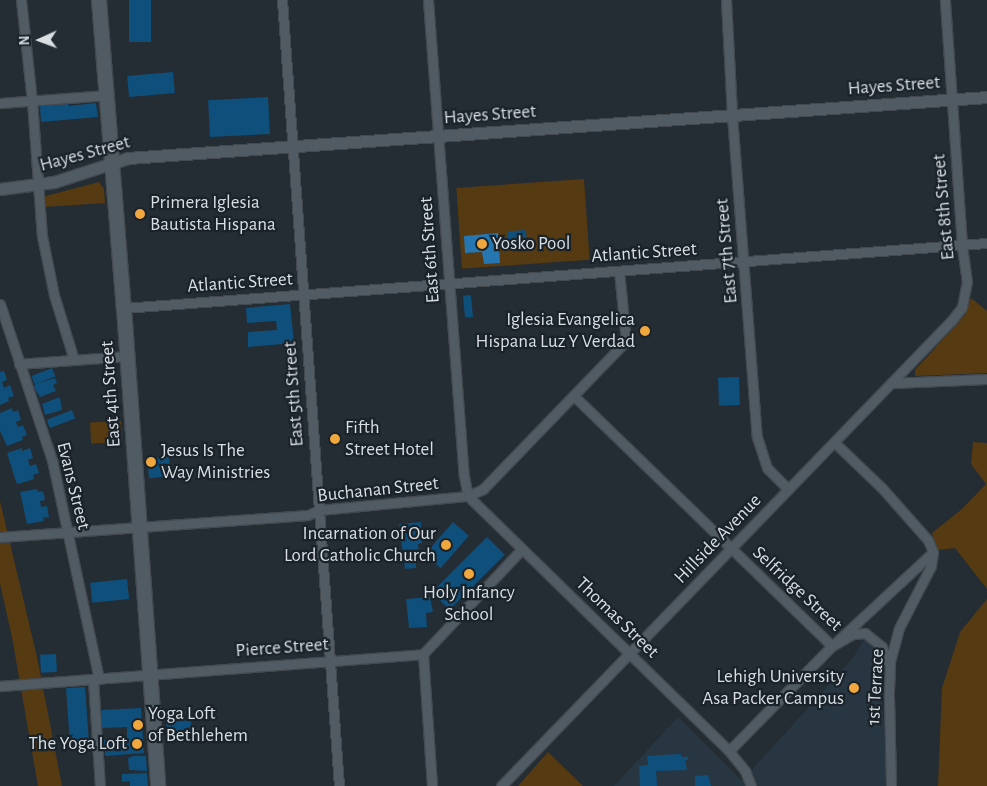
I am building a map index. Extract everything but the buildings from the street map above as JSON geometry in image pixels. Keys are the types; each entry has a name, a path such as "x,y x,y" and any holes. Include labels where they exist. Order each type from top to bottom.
{"main road":[{"name":"East 4th Street","path":"99,0 124,308 158,786"}],"street":[{"path":"21,0 32,101 42,236 50,277 74,360"},
{"name":"East 5th Street","path":"282,0 339,786"},
{"name":"East 6th Street","path":"428,0 464,476 468,496"},
{"name":"East 7th Street","path":"726,0 732,115 759,446 767,468 788,489"},
{"name":"East 8th Street","path":"891,383 952,320 962,307 967,289 962,245 945,0"},
{"path":"0,103 108,95"},
{"name":"Hayes Street","path":"0,189 37,185 128,158 987,97"},
{"name":"Atlantic Street","path":"124,308 987,244"},
{"name":"Buchanan Street","path":"0,537 308,514 319,510 468,496 483,489 626,341 620,271"},
{"name":"Evans Street","path":"0,304 52,460 68,532 96,679 100,786"},
{"path":"19,364 127,356"},
{"path":"891,383 987,379"},
{"name":"Hillside Avenue","path":"501,786 891,383"},
{"name":"Selfridge Street","path":"574,396 832,646 853,634 865,633 876,639 882,647 890,666"},
{"path":"729,751 832,646 933,552 928,540 870,475 834,442"},
{"name":"Thomas Street","path":"468,496 630,652 729,751 741,764 751,786"},
{"path":"432,786 423,654 522,549"},
{"name":"1st Terrace","path":"891,786 890,666 899,628 931,566 933,552"},
{"name":"Pierce Street","path":"0,686 423,654"}],"shaded area":[{"path":"584,179 590,260 462,269 456,188"},
{"path":"99,182 104,189 105,203 43,207 42,197"},
{"path":"971,298 987,311 987,373 915,376 915,370 965,315"},
{"path":"121,421 122,442 91,444 90,423"},
{"path":"973,442 987,443 987,589 955,548 938,550 932,533 962,509 986,484 971,464"},
{"path":"0,501 37,657 62,786 38,786 12,637 0,584"},
{"path":"987,599 987,786 938,786 942,688 960,632"},
{"name":"Lehigh University Asa Packer Campus","path":"864,640 869,642 878,656 889,786 614,786 678,717 742,781 853,658"},
{"path":"548,752 583,786 518,786"}],"water":[{"name":"Yosko Pool","path":"498,233 500,263 484,264 482,252 465,253 464,236"}],"place":[{"name":"Primera Iglesia Bautista Hispana","path":"140,214"},
{"name":"Yosko Pool","path":"482,244"},
{"name":"Iglesia Evangelica Hispana Luz Y Verdad","path":"645,331"},
{"name":"Fifth Street Hotel","path":"335,439"},
{"name":"Jesus Is The Way Ministries","path":"151,462"},
{"name":"Incarnation of Our Lord Catholic Church","path":"446,545"},
{"name":"Holy Infancy School","path":"469,574"},
{"name":"Lehigh University Asa Packer Campus","path":"854,688"},
{"name":"Yoga Loft of Bethlehem","path":"138,725"},
{"name":"The Yoga Loft","path":"137,744"}]}
